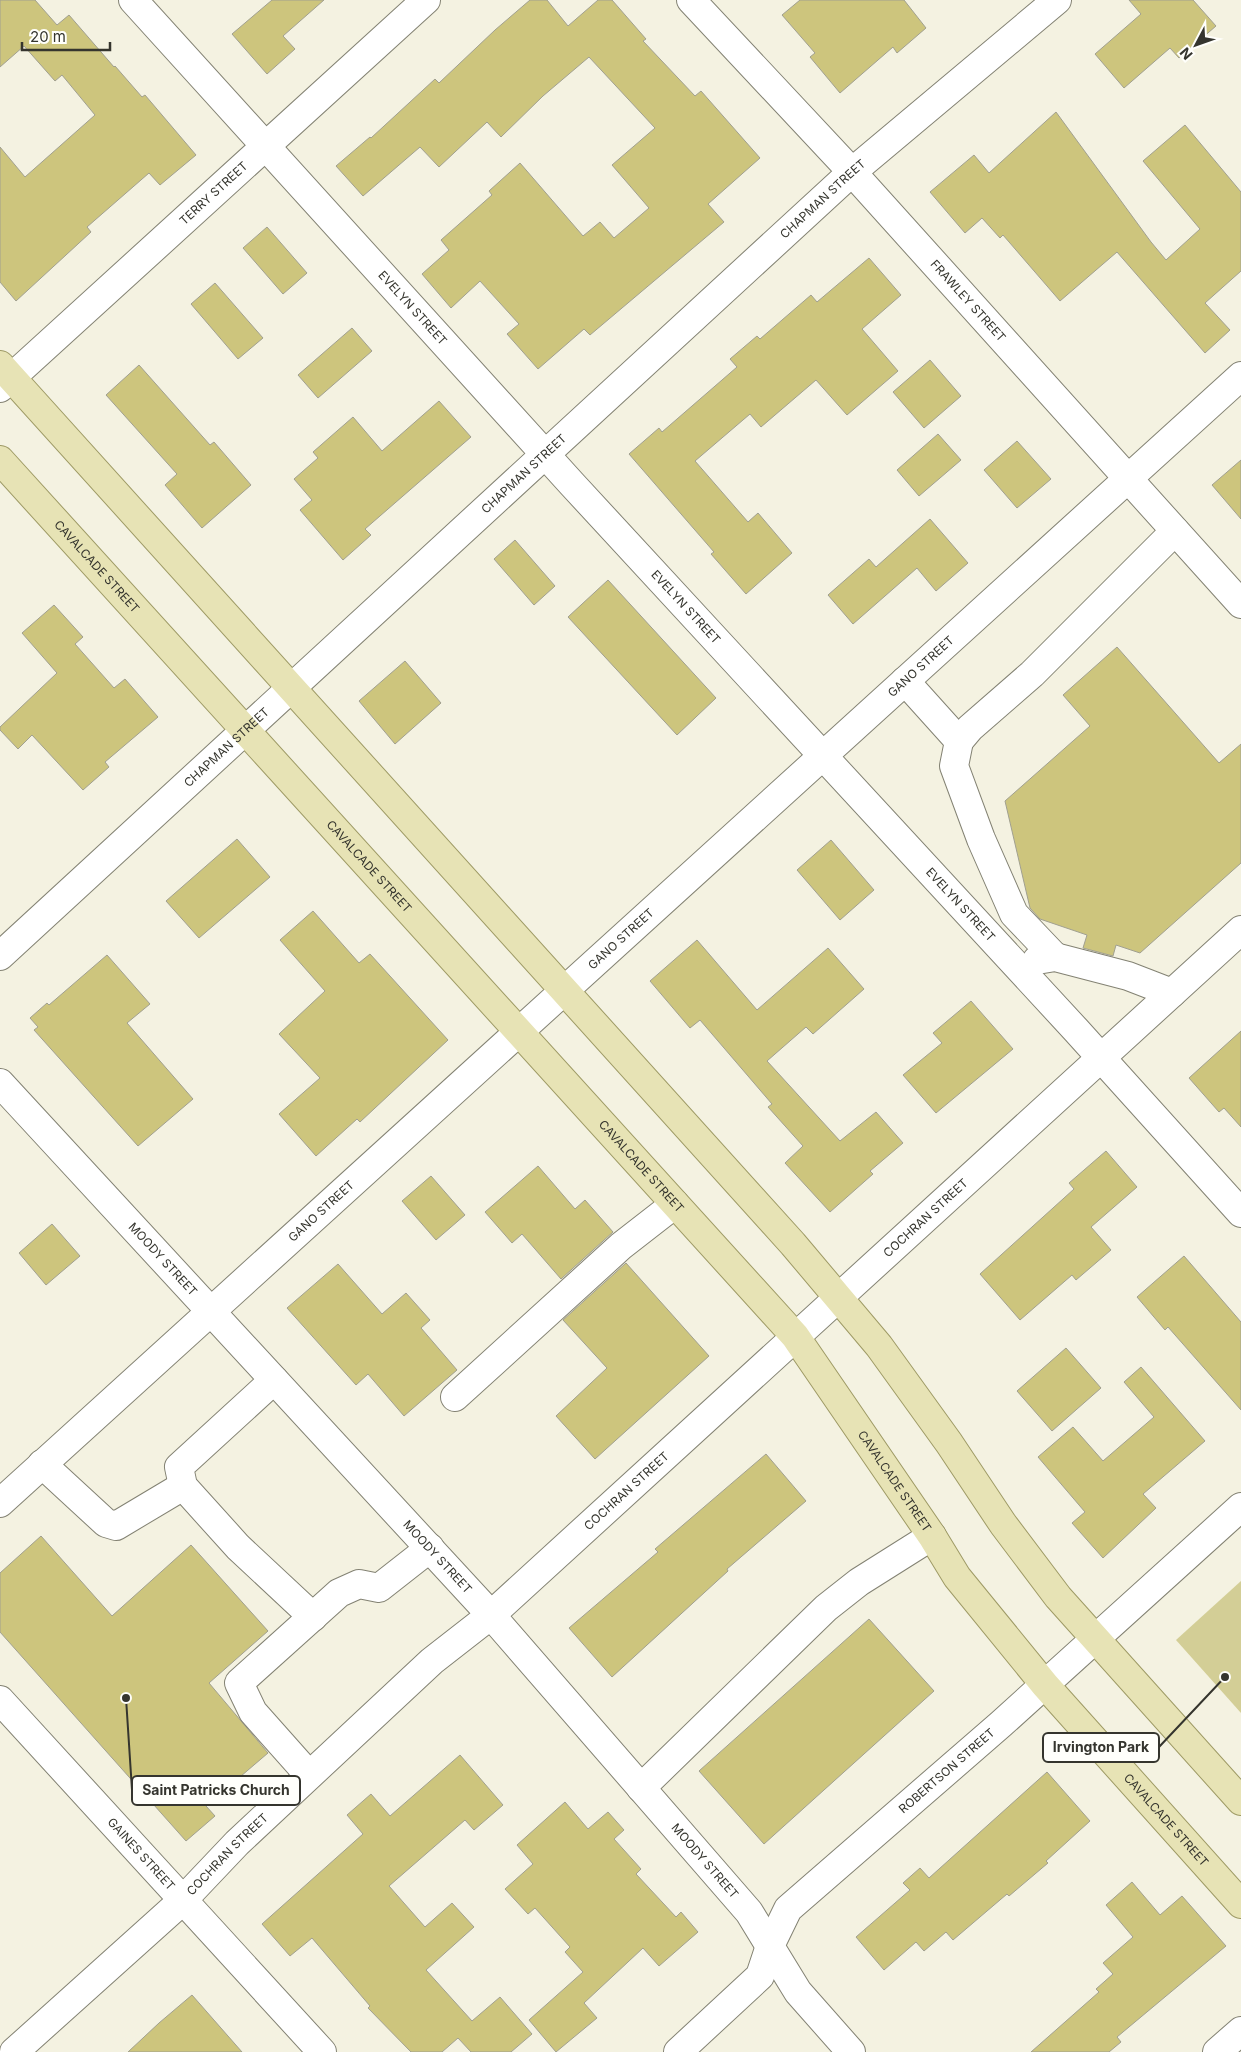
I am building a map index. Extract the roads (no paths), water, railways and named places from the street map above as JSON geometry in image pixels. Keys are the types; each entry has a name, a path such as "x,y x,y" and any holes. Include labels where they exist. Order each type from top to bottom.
{"main road":[{"path":"4,377 291,688 564,989 838,1296 879,1346 949,1443 1003,1524 1058,1597 1241,1802"},
{"name":"CAVALCADE STREET","path":"0,460 795,1336 932,1536 957,1577 1045,1685 1241,1904"}],"street":[{"name":"EVELYN STREET","path":"134,0 545,454 822,757 1101,1057 1241,1213"},
{"name":"TERRY STREET","path":"4,377 266,145 426,0"},
{"name":"FRAWLEY STREET","path":"691,0 852,172 1241,604"},
{"name":"CHAPMAN STREET","path":"0,956 852,172 1057,0"},
{"name":"GANO STREET","path":"0,1503 518,1030 822,757 1126,478 1241,376"},
{"path":"1055,957 1014,914 954,766 959,741 970,728 1032,674 1175,531"},
{"path":"905,681 959,741"},
{"name":"COCHRAN STREET","path":"14,2052 182,1901 237,1843 432,1660 491,1615 838,1296 1241,930"},
{"path":"1014,963 1055,957 1128,976 1172,992"},
{"name":"MOODY STREET","path":"0,1083 491,1615 749,1912 798,1992 851,2052"},
{"path":"455,1397 621,1246 675,1204"},
{"path":"274,1380 179,1467 183,1486 238,1547 313,1617"},
{"path":"42,1464 106,1523 116,1526 183,1486"},
{"name":"ROBERTSON STREET","path":"678,2052 760,1976 770,1946 788,1910 1045,1685 1241,1507"},
{"path":"640,1788 826,1608 859,1582 932,1536"},
{"path":"309,1775 253,1712 239,1683 339,1593 359,1584 379,1588 430,1548"},
{"name":"GAINES STREET","path":"0,1700 322,2052"},
{"path":"1217,2052 1241,2031"}],"place":[{"name":"Irvington Park","path":"1225,1677"},
{"name":"Saint Patricks Church","path":"126,1698"}]}
